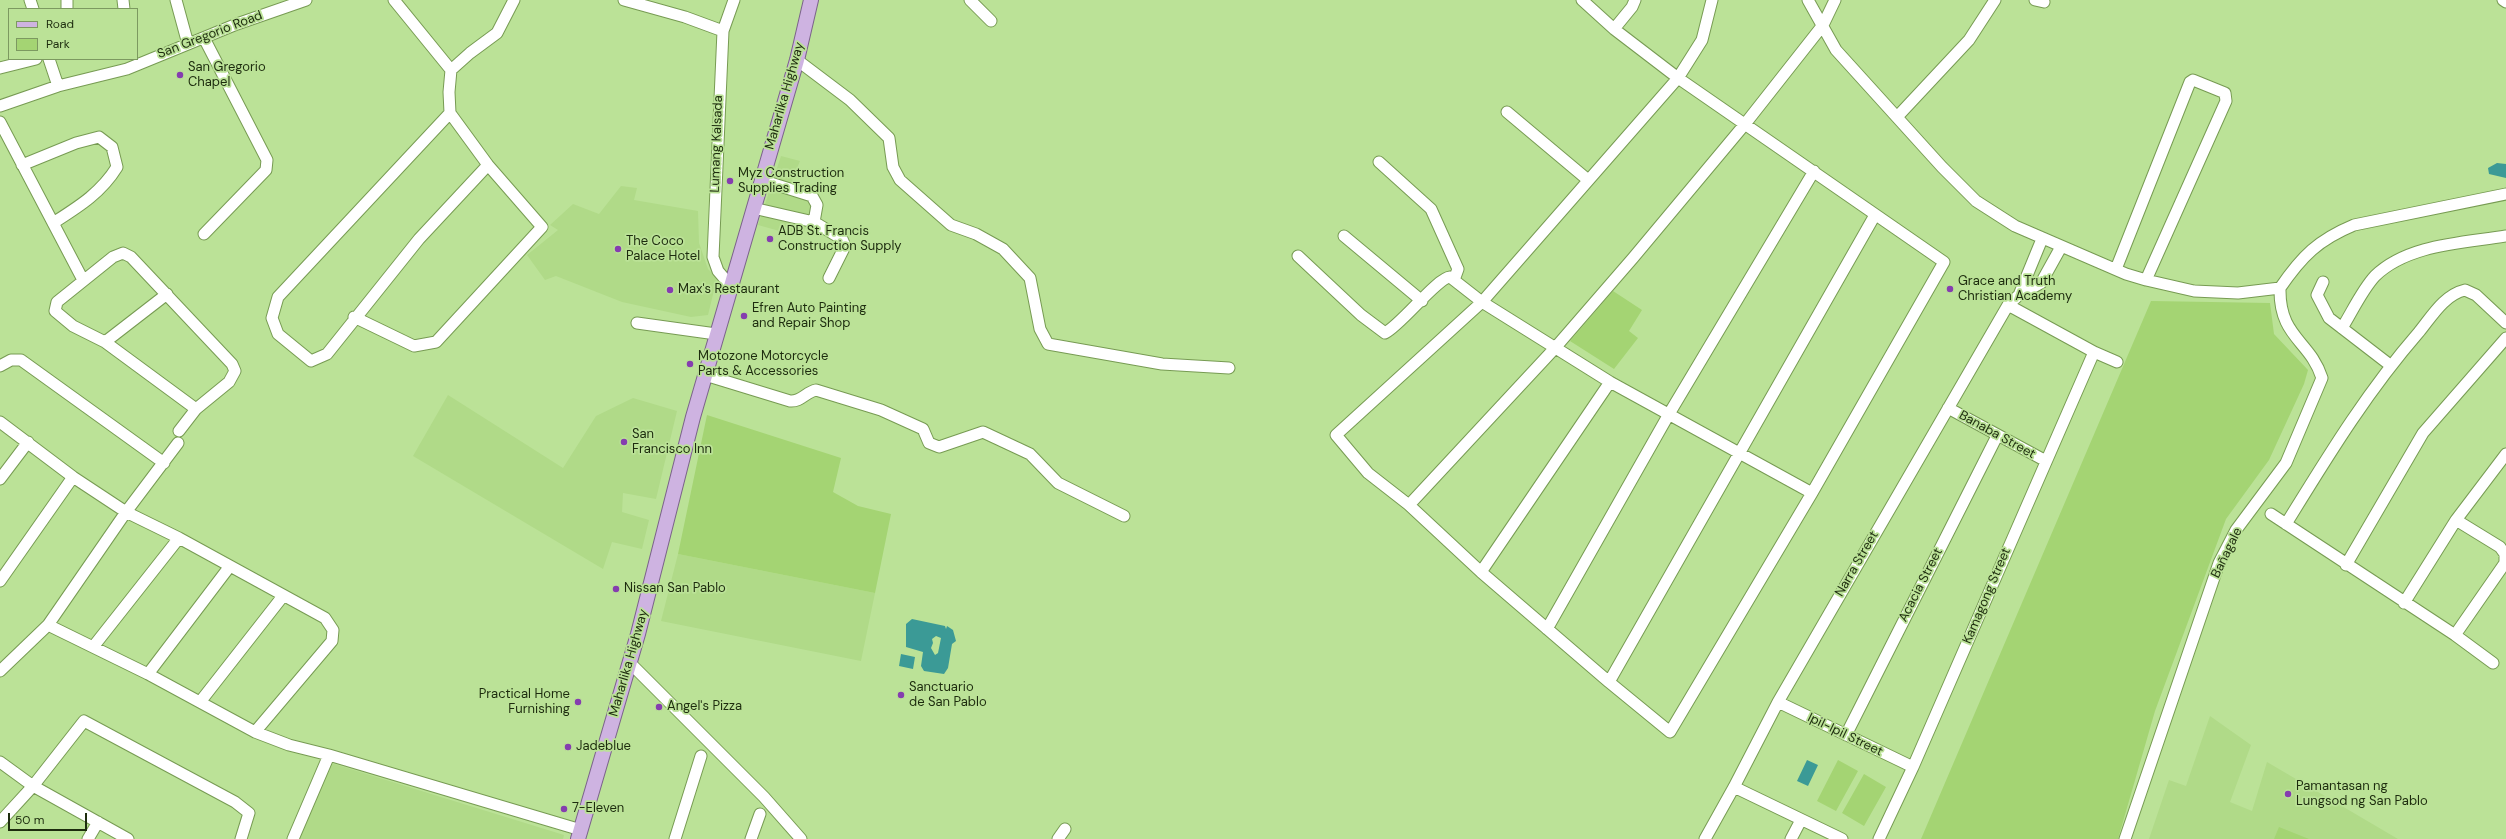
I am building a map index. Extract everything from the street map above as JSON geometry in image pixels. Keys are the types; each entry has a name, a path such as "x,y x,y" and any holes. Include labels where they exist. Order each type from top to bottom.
{"main road":[{"name":"Maharlika Highway","path":"579,834 629,662 716,334 797,60 811,0"}],"street":[{"path":"176,0 188,44"},
{"name":"San Gregorio Road","path":"0,106 188,44 284,6 306,0"},
{"path":"394,0 451,70"},
{"path":"354,317 414,346 436,342 542,227 488,165 450,113 449,92 451,70 470,53 497,33 514,0"},
{"path":"624,0 685,17 723,31"},
{"name":"Lumang Kalsada","path":"730,285 718,271 713,257 723,31 734,0"},
{"path":"970,0 991,21"},
{"path":"1582,0 1614,29 1678,78 1944,262 1812,493 1670,732 1609,682 1481,572 1409,505 1368,473 1336,435 1482,302 1678,78 1702,40 1712,0"},
{"path":"1614,29 1632,7 1635,0"},
{"path":"1808,0 1823,24 1836,50 1976,201 2015,226 2042,239 2146,280 2194,291 2238,293 2280,288 2311,249 2331,235 2354,225 2506,194"},
{"path":"1409,505 1555,348 1745,124 1823,24 1835,0"},
{"path":"1897,117 1970,40 1995,0"},
{"path":"204,38 267,160 266,170 204,234"},
{"path":"0,68 32,60"},
{"path":"49,60 58,86"},
{"path":"797,60 850,100 889,138 893,167 900,180 951,225 976,234 1003,249 1030,278 1040,329 1048,344 1162,364 1229,368"},
{"path":"2116,269 2190,82 2193,80 2199,81 2225,93 2226,101 2146,280"},
{"path":"1507,112 1588,180"},
{"path":"450,113 278,297 272,318 278,334 311,361 327,354 354,317 419,239 488,165"},
{"path":"0,122 83,280"},
{"path":"22,164 76,143 99,138 112,147 117,167 108,181 90,200 53,223"},
{"path":"1379,162 1431,209 1458,269 1454,280"},
{"path":"1548,629 1669,414 1814,171"},
{"path":"761,180 812,196 817,205 814,222"},
{"path":"753,208 814,222 842,239 845,246 829,278"},
{"path":"1609,682 1741,454 1875,215"},
{"path":"1344,236 1422,301"},
{"path":"2342,328 2375,277 2389,265 2406,256 2436,248 2506,236"},
{"name":"Narra Street","path":"2019,295 2042,239"},
{"name":"Narra Street","path":"1705,839 1778,702 2008,305 2019,295 2042,284 2061,247"},
{"path":"179,432 196,409 229,382 235,371 232,364 167,294 131,257 123,253 114,257 83,280 57,302 55,311 73,326 105,342 196,409"},
{"path":"1298,256 1361,315 1385,333 1422,301 1443,279 1450,277 1482,302 1610,382 1812,493"},
{"path":"2323,282 2317,295 2321,307 2329,318 2390,365"},
{"name":"Bañagale","path":"2125,839 2219,564 2236,530 2286,463 2322,378 2318,364 2299,343 2284,320 2280,305 2280,288"},
{"path":"2286,524 2348,422 2390,365 2448,298 2456,292 2465,290 2476,295 2506,323"},
{"path":"105,342 167,294"},
{"path":"2008,305 2094,352 2117,362"},
{"path":"637,323 716,334"},
{"path":"2346,565 2423,433 2506,338"},
{"name":"Kamagong Street","path":"1879,839 1913,767 2094,352"},
{"path":"0,366 11,360 21,360 164,463"},
{"path":"705,375 790,401 800,399 809,391 816,390 881,410 923,429 929,443 939,447 983,432 1030,454 1058,483 1124,516"},
{"path":"1481,572 1610,382"},
{"name":"Banaba Street","path":"1948,408 1997,436 2046,461"},
{"path":"0,422 73,477 126,512 179,538 325,618 333,630 332,641 255,732"},
{"name":"Acacia Street","path":"1846,734 1997,436"},
{"path":"0,479 28,442"},
{"path":"0,671 48,625 126,512 178,443"},
{"path":"2404,602 2456,520 2506,454"},
{"path":"0,581 73,477"},
{"path":"2271,514 2346,565 2455,635 2493,663"},
{"path":"2455,635 2505,563 2505,554 2500,548 2456,520"},
{"path":"93,647 179,538"},
{"path":"148,674 230,566"},
{"path":"200,702 283,596"},
{"path":"48,625 148,674 255,732 289,745 329,755 579,834"},
{"path":"629,662 764,797 801,839"},
{"name":"Ipil-Ipil Street","path":"1778,702 1913,767"},
{"path":"0,822 33,786 84,721 235,802 249,813 241,839"},
{"path":"293,839 329,755"},
{"path":"675,839 701,756"},
{"path":"0,762 33,786 128,839"},
{"path":"1734,787 1842,839"},
{"path":"751,839 760,814"},
{"path":"1791,839 1801,820"},
{"path":"88,839 98,822"},
{"path":"1058,839 1065,829"}],"shaded area":[{"path":"781,156 800,161 792,180 820,198 801,237 758,225"},
{"name":"The Coco Palace Hotel","path":"621,186 637,188 634,200 698,211 699,243 708,269 717,278 708,315 691,317 622,302 556,276 545,280 527,255 558,230 550,225 573,204 599,214"},
{"path":"448,395 563,468 596,416 633,398 677,411 656,499 623,493 622,512 649,520 642,549 612,542 603,569 413,456"},
{"path":"678,554 875,593 861,661 661,621"},
{"name":"Pamantasan ng Lungsod ng San Pablo","path":"2210,716 2251,745 2230,802 2252,811 2267,762 2398,839 2149,839 2169,780 2186,786"},
{"path":"331,763 564,835 563,839 295,839"}],"green space":[{"path":"1613,291 1642,310 1629,331 1638,338 1614,369 1570,341"},
{"path":"2151,301 2270,303 2274,334 2308,370 2304,384 2269,460 2226,519 2155,711 2118,839 1921,839"},
{"path":"707,415 841,458 833,492 858,506 891,514 875,593 678,554"},
{"path":"1838,760 1858,771 1836,811 1817,801"},
{"path":"1864,774 1886,787 1864,826 1842,813"},
{"path":"2279,827 2309,839 2274,839"}],"water":[{"path":"2497,163 2506,164 2506,178 2489,174 2488,168"},
{"path":"912,619 945,626 946,629 947,626 953,630 956,641 952,644 948,668 944,674 924,671 921,666 923,652 906,647 906,624","holes":["936,636 941,638 938,653 935,655 931,648 933,643 932,639"]},
{"path":"901,654 915,657 913,669 899,666"},
{"path":"1807,760 1818,765 1808,786 1797,781"}],"place":[{"name":"San Gregorio Chapel","path":"180,75"},
{"name":"Myz Construction Supplies Trading","path":"730,181"},
{"name":"ADB St. Francis Construction Supply","path":"770,239"},
{"name":"The Coco Palace Hotel","path":"618,249"},
{"name":"Grace and Truth Christian Academy","path":"1950,289"},
{"name":"Max's Restaurant","path":"670,290"},
{"name":"Efren Auto Painting and Repair Shop","path":"744,316"},
{"name":"Motozone Motorcycle Parts & Accessories","path":"690,364"},
{"name":"San Francisco Inn","path":"624,442"},
{"name":"Nissan San Pablo","path":"616,589"},
{"name":"Sanctuario de San Pablo","path":"901,695"},
{"name":"Practical Home Furnishing","path":"578,702"},
{"name":"Angel's Pizza","path":"659,707"},
{"name":"Jadeblue","path":"568,747"},
{"name":"Pamantasan ng Lungsod ng San Pablo","path":"2288,794"},
{"name":"7-Eleven","path":"564,809"}]}
